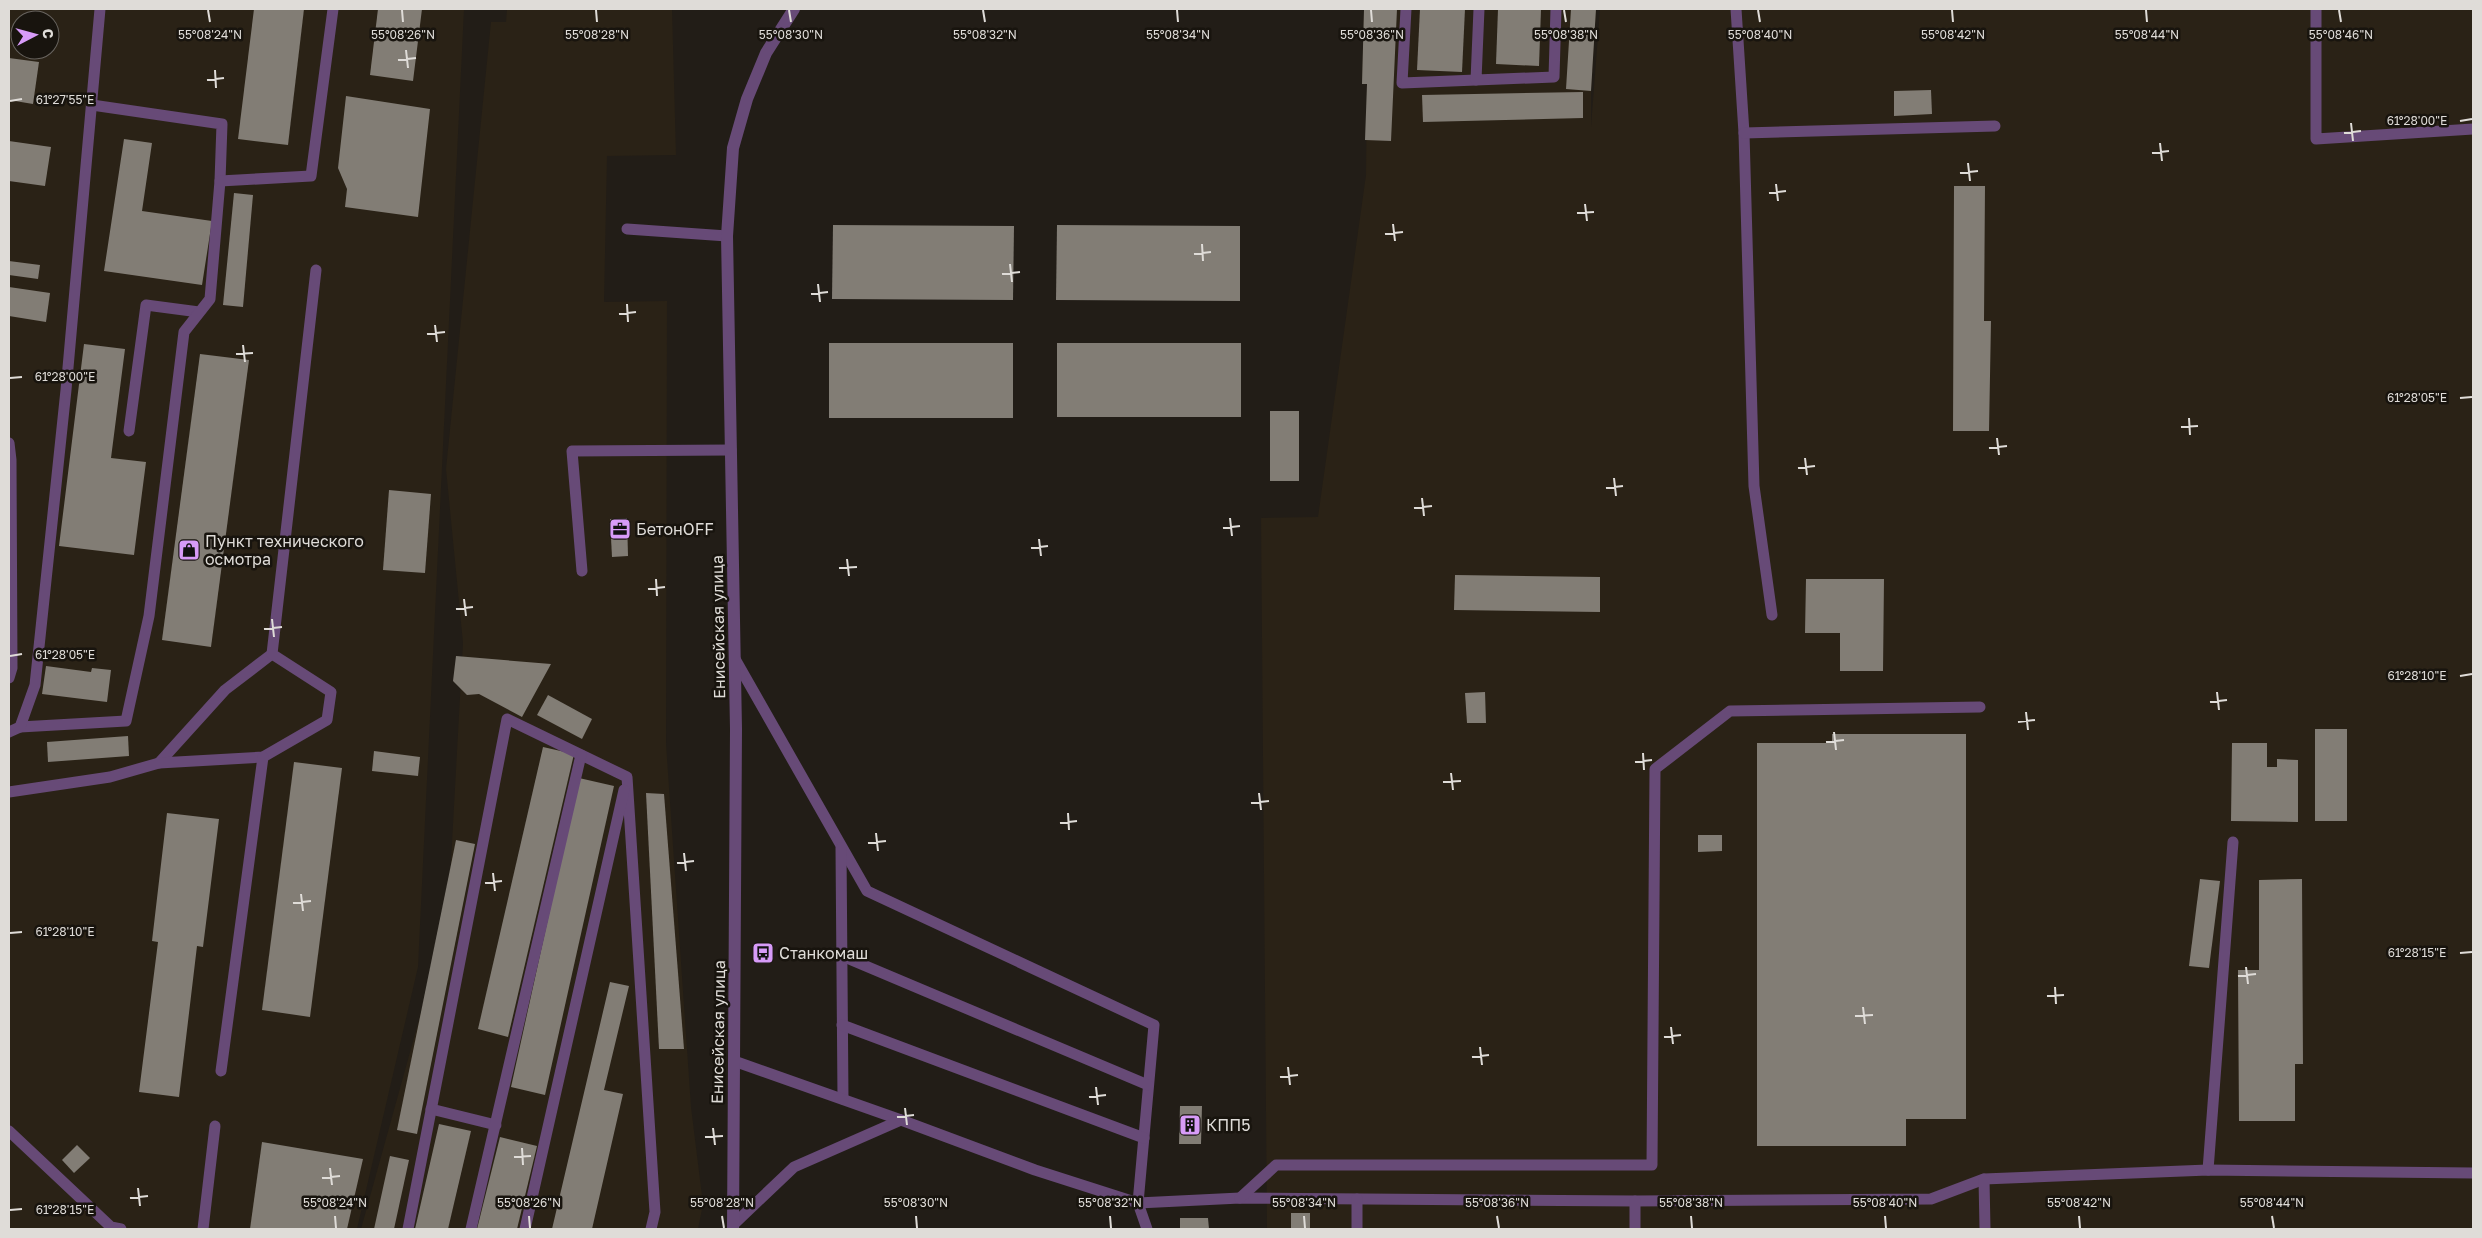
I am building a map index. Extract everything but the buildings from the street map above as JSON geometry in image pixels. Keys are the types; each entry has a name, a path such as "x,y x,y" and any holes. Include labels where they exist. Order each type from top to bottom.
{"street":[{"name":"Енисейская улица","path":"733,1227 735,658 727,236 733,148 747,99 766,53 794,9"}],"lane":[{"path":"20,727 35,685 66,390 100,9"},
{"path":"220,181 311,176 334,9"},
{"path":"1406,9 1402,83 1554,77 1556,9"},
{"path":"1476,80 1479,9"},
{"path":"1736,9 1744,133 1754,486 1772,616"},
{"path":"2316,9 2316,138 2473,130"},
{"path":"9,732 20,727 126,721 149,616 184,332 210,299 220,181 222,124 92,105"},
{"path":"1744,133 1995,126"},
{"path":"627,229 727,236"},
{"path":"159,763 225,690 272,654 316,270"},
{"path":"129,431 146,305 199,312"},
{"path":"9,443 11,460 12,668 9,678"},
{"path":"582,571 572,451 731,450"},
{"path":"9,792 110,777 159,763 263,758 327,720 331,692 272,654"},
{"path":"735,658 866,891 1154,1025 1138,1204 1147,1229"},
{"path":"1240,1198 1276,1165 1652,1165 1655,769 1730,711 1980,707"},
{"path":"408,1229 507,720 627,776"},
{"path":"471,1229 581,755"},
{"path":"221,1071 263,758"},
{"path":"525,1229 627,776"},
{"path":"627,776 655,1212 651,1229"},
{"path":"2208,1170 2233,842"},
{"path":"841,846 843,1099"},
{"path":"842,956 1148,1084"},
{"path":"842,1025 1144,1138"},
{"path":"734,1061 1035,1170 1138,1204 1240,1198 1635,1201 1931,1199 1984,1178 2208,1170 2473,1173"},
{"path":"431,1109 496,1125"},
{"path":"733,1227 794,1167 901,1120"},
{"path":"203,1229 215,1126"},
{"path":"9,1131 111,1227 121,1229"},
{"path":"1984,1178 1985,1229"},
{"path":"1357,1199 1357,1229"},
{"path":"1635,1201 1635,1229"}],"shaded area":[{"path":"9,9 464,9 418,967 357,1229 9,1229"},
{"path":"507,9 672,9 676,155 607,156 604,302 667,301 666,744 691,1107 703,1204 698,1229 361,1229 448,915 463,643 446,469 491,22 506,22"},
{"path":"1364,9 1596,9 1591,91 1591,127 1600,9 2473,9 2473,1229 1267,1229 1261,518 1318,517 1366,175 1367,84 1362,84"}],"place":[{"name":"БетонOFF","path":"620,529"},
{"name":"Пункт технического осмотра","path":"189,550"},
{"name":"Станкомаш","path":"763,953"},
{"name":"КПП5","path":"1190,1125"}]}
